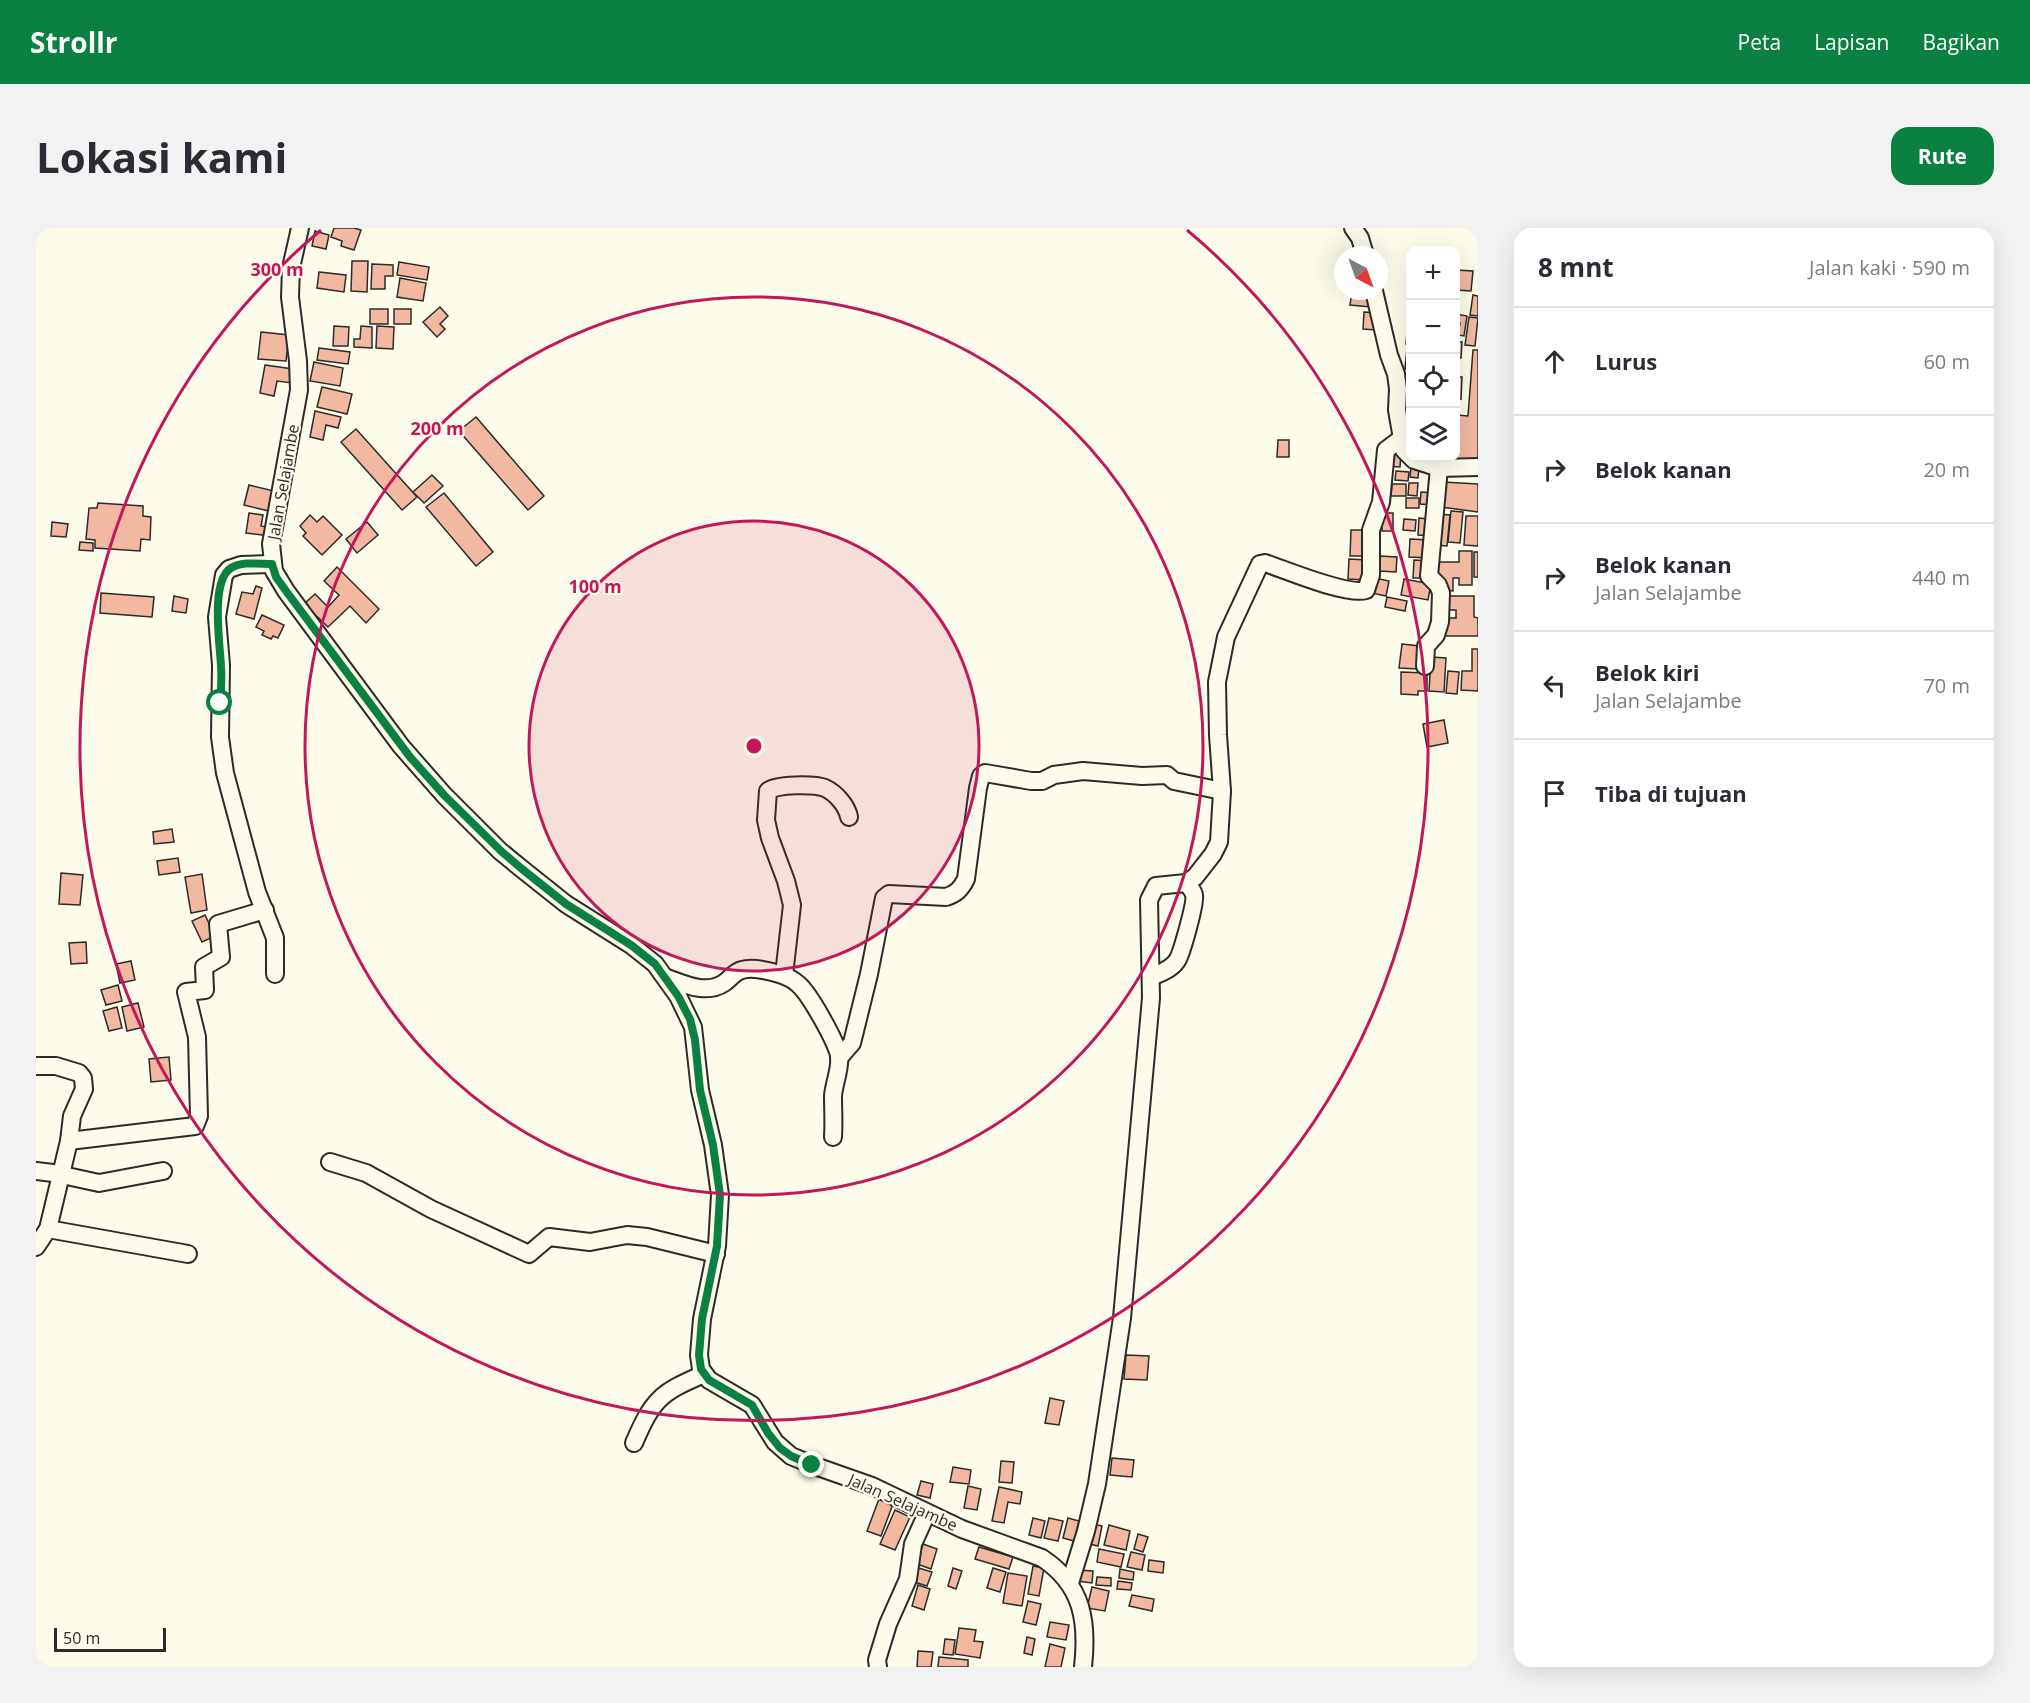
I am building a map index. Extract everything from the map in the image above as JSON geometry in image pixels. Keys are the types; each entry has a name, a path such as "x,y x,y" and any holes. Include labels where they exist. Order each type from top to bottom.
{"street":[{"name":"Jalan Selajambe","path":"300,228 291,268 290,297 299,390 273,534 271,552 276,577 401,746 430,780 512,861 566,904 655,964 667,978 690,1019 695,1040 700,1090 718,1175 719,1214 716,1254 702,1319 699,1355 704,1374 709,1380 752,1405 775,1442 791,1456 872,1486 927,1513 993,1541 1042,1558 1058,1570 1070,1583 1084,1618 1086,1640 1083,1667"},
{"path":"1353,228 1362,246"},
{"path":"1376,300 1398,389 1397,410 1404,450 1410,458 1439,468 1478,467"},
{"path":"1070,1583 1097,1484 1118,1356 1151,998 1149,900 1152,890 1159,885 1186,883 1195,877 1214,854 1219,842 1222,790 1217,682 1226,637 1260,564 1265,563 1360,592 1366,590 1371,576 1371,530 1381,501 1386,450 1402,438"},
{"path":"1425,666 1426,646 1436,635 1440,622 1441,593 1438,585 1429,576 1439,468"},
{"path":"272,564 241,565 229,569 224,575 217,617 221,665 220,737 225,773 257,892 275,938 275,974"},
{"path":"833,1137 833,1094 839,1058 852,1043 884,898 889,894 946,897 954,895 962,887 966,879 978,788 981,776 985,772 1031,781 1042,781 1054,775 1083,771 1143,776 1167,775 1174,781 1222,790"},
{"path":"784,975 792,905 766,820 768,791 771,788 783,786 824,788 844,805 849,817"},
{"path":"1151,977 1172,966 1178,959 1195,895 1186,883"},
{"path":"69,1142 195,1126 199,1116 197,1037 186,992 205,990 204,967 221,957 218,924 265,910"},
{"path":"667,978 691,987 710,988 725,983 736,972 745,969 784,975 798,983 807,994 839,1058"},
{"path":"36,1066 56,1066 79,1073 83,1078 84,1089 72,1116 69,1142 48,1229 36,1247"},
{"path":"330,1162 366,1173 431,1209 529,1254 549,1237 590,1242 627,1235 716,1254"},
{"path":"36,1171 99,1183 163,1171"},
{"path":"48,1229 188,1254"},
{"path":"634,1443 647,1414 661,1396 704,1374"},
{"path":"878,1667 877,1660 888,1624 908,1580 913,1544 927,1513"}],"building":[{"path":"334,228 361,230 354,250 341,246 342,241 331,237"},
{"path":"315,231 329,235 326,249 312,246"},
{"path":"352,261 368,261 367,292 351,291"},
{"path":"399,262 429,267 427,280 397,275"},
{"path":"372,264 393,265 393,276 385,276 385,289 371,289"},
{"path":"1460,270 1473,271 1471,291 1460,290"},
{"path":"319,272 346,275 344,292 317,288"},
{"path":"400,278 426,283 423,301 397,297"},
{"path":"1473,295 1478,296 1478,316 1470,315"},
{"path":"1351,300 1372,300 1371,307 1350,305"},
{"path":"440,307 448,316 440,324 445,329 437,337 423,322"},
{"path":"370,309 388,309 388,324 370,324"},
{"path":"394,309 411,309 411,324 394,324"},
{"path":"1364,312 1378,313 1376,330 1363,329"},
{"path":"1460,315 1467,316 1464,336 1460,335"},
{"path":"1469,317 1478,318 1475,346 1465,345"},
{"path":"334,326 349,327 348,346 333,346"},
{"path":"361,326 372,327 372,348 354,347 354,339 360,339"},
{"path":"377,326 394,327 393,349 376,348"},
{"path":"261,332 289,335 286,361 258,359"},
{"path":"1460,342 1462,342 1461,358"},
{"path":"319,348 350,352 348,364 317,360"},
{"path":"1473,350 1478,350 1478,464 1453,463 1460,462 1460,415 1468,416"},
{"path":"314,362 343,368 340,386 310,381"},
{"path":"265,365 293,369 292,383 277,381 274,396 260,393"},
{"path":"1460,377 1462,377 1461,399"},
{"path":"322,387 352,394 347,414 317,407"},
{"path":"315,411 341,417 338,428 326,425 323,440 310,437"},
{"path":"476,417 544,496 528,510 459,431"},
{"path":"356,429 417,497 402,510 341,442"},
{"path":"1278,440 1289,440 1289,457 1277,457"},
{"path":"1387,452 1401,453 1400,467 1386,466"},
{"path":"1411,468 1419,468 1418,478 1410,477"},
{"path":"1396,471 1409,472 1408,481 1395,480"},
{"path":"432,475 443,486 424,503 413,492"},
{"path":"1443,482 1478,484 1478,512 1441,507"},
{"path":"1409,483 1418,483 1417,496 1408,495"},
{"path":"1392,484 1406,484 1406,496 1391,496"},
{"path":"249,485 278,492 273,512 244,505"},
{"path":"1421,492 1434,493 1434,505 1420,504"},
{"path":"444,493 493,552 476,566 426,507"},
{"path":"1406,498 1419,498 1419,508 1406,508"},
{"path":"98,503 143,506 143,516 151,517 150,540 141,539 140,551 95,548 95,540 86,539 89,508 97,508"},
{"path":"1451,511 1463,512 1460,543 1448,542"},
{"path":"249,513 263,515 261,526 271,528 270,536 246,533"},
{"path":"1382,513 1393,513 1393,531 1382,531"},
{"path":"1437,514 1450,515 1447,546 1434,545"},
{"path":"310,515 317,522 323,516 342,535 322,555 303,536 306,533 300,526"},
{"path":"1466,516 1478,516 1478,546 1464,545"},
{"path":"1419,518 1428,519 1431,536 1418,535"},
{"path":"1404,519 1416,520 1415,531 1403,530"},
{"path":"52,522 68,524 66,537 51,536"},
{"path":"367,522 378,535 357,553 346,539"},
{"path":"1351,530 1364,530 1368,556 1350,556"},
{"path":"1410,539 1430,540 1429,558 1409,557"},
{"path":"80,542 93,543 93,551 79,550"},
{"path":"1459,551 1472,551 1472,585 1459,585 1459,578 1453,578 1453,591 1443,590 1436,578 1436,562 1459,562"},
{"path":"1474,552 1478,552 1478,577 1474,577"},
{"path":"1380,556 1397,557 1396,572 1379,571"},
{"path":"1349,559 1367,560 1366,580 1348,579"},
{"path":"1414,560 1429,561 1428,578 1413,578"},
{"path":"337,567 379,609 366,623 350,606 328,627 304,604 315,594 328,607 339,595 324,581"},
{"path":"1375,578 1389,581 1386,596 1372,593"},
{"path":"1404,579 1431,584 1428,600 1401,595"},
{"path":"256,586 262,588 254,619 236,614 242,592 253,594"},
{"path":"101,593 154,597 152,617 100,613"},
{"path":"174,596 188,599 186,613 172,611"},
{"path":"1448,596 1474,596 1474,617 1478,618 1478,636 1445,636 1446,618 1456,618 1456,610 1447,610"},
{"path":"1387,597 1407,601 1405,611 1385,607"},
{"path":"262,615 284,625 278,638 273,636 271,639 262,635 264,631 256,627"},
{"path":"1402,644 1420,646 1418,669 1399,668"},
{"path":"1472,649 1478,649 1478,691 1461,690 1462,671 1472,671"},
{"path":"1431,657 1446,658 1444,692 1429,691"},
{"path":"1448,671 1459,672 1457,694 1446,693"},
{"path":"1401,672 1427,673 1427,691 1418,691 1418,695 1401,694"},
{"path":"1444,720 1448,743 1427,747 1423,724"},
{"path":"172,829 174,842 154,844 153,832"},
{"path":"178,858 180,872 159,875 157,861"},
{"path":"61,873 83,875 80,905 59,904"},
{"path":"202,874 207,910 191,913 185,877"},
{"path":"205,915 215,936 202,942 192,921"},
{"path":"86,942 87,963 71,964 69,943"},
{"path":"131,961 135,980 120,983 116,964"},
{"path":"118,985 122,1001 106,1005 101,990"},
{"path":"138,1003 144,1027 127,1031 122,1007"},
{"path":"117,1007 122,1028 109,1031 103,1011"},
{"path":"169,1057 171,1080 151,1082 149,1059"},
{"path":"1126,1355 1149,1356 1147,1380 1124,1379"},
{"path":"1050,1398 1064,1401 1059,1425 1045,1423"},
{"path":"1112,1458 1134,1460 1132,1477 1110,1475"},
{"path":"1001,1461 1014,1462 1012,1483 999,1482"},
{"path":"953,1467 971,1470 969,1484 950,1482"},
{"path":"921,1481 933,1484 930,1498 917,1495"},
{"path":"968,1486 981,1489 977,1510 964,1508"},
{"path":"999,1487 1022,1492 1020,1504 1008,1502 1004,1523 992,1521"},
{"path":"879,1499 893,1504 881,1536 867,1531"},
{"path":"895,1510 910,1517 895,1550 880,1544"},
{"path":"1033,1518 1045,1521 1041,1538 1029,1535"},
{"path":"1049,1518 1063,1521 1058,1541 1044,1538"},
{"path":"1068,1518 1079,1521 1074,1541 1063,1538"},
{"path":"1090,1523 1102,1526 1098,1546 1085,1543"},
{"path":"1109,1525 1130,1531 1126,1550 1104,1545"},
{"path":"1138,1534 1148,1537 1143,1552 1134,1549"},
{"path":"923,1544 937,1549 931,1569 917,1564"},
{"path":"979,1547 1013,1557 1009,1569 975,1559"},
{"path":"1099,1549 1124,1554 1121,1567 1097,1562"},
{"path":"1131,1552 1145,1555 1142,1570 1127,1567"},
{"path":"1149,1560 1164,1562 1163,1573 1148,1571"},
{"path":"912,1566 932,1572 927,1586 908,1580"},
{"path":"1033,1566 1044,1568 1039,1596 1028,1594"},
{"path":"953,1568 962,1571 956,1589 948,1586"},
{"path":"993,1568 1006,1572 1000,1592 987,1588"},
{"path":"1120,1569 1134,1572 1133,1580 1119,1578"},
{"path":"1078,1570 1093,1571 1092,1583 1077,1581"},
{"path":"1008,1573 1027,1576 1022,1606 1003,1603"},
{"path":"1097,1577 1111,1578 1111,1586 1096,1585"},
{"path":"1118,1581 1132,1583 1131,1590 1117,1589"},
{"path":"918,1585 930,1589 924,1610 912,1606"},
{"path":"1092,1587 1109,1591 1105,1611 1087,1608"},
{"path":"1132,1595 1154,1599 1152,1611 1129,1606"},
{"path":"1028,1601 1041,1604 1036,1625 1023,1622"},
{"path":"1050,1622 1069,1625 1066,1640 1047,1637"},
{"path":"959,1628 976,1630 974,1641 983,1642 980,1658 955,1654"},
{"path":"1027,1637 1035,1639 1032,1655 1024,1653"},
{"path":"945,1639 955,1640 953,1655 943,1654"},
{"path":"1050,1644 1065,1648 1061,1667 1045,1667"},
{"path":"918,1651 933,1652 931,1667 917,1667"},
{"path":"939,1657 968,1660 968,1667 938,1667"}],"route":[{"path":"220,703 221,665 217,617 224,575 236,566 272,564 276,577 401,746 444,795 522,869 566,904 631,945 661,971 678,996 693,1027 700,1090 718,1175 720,1195 717,1246 702,1319 699,1355 701,1369 709,1380 752,1405 768,1433 780,1448 791,1456 812,1465"}]}
